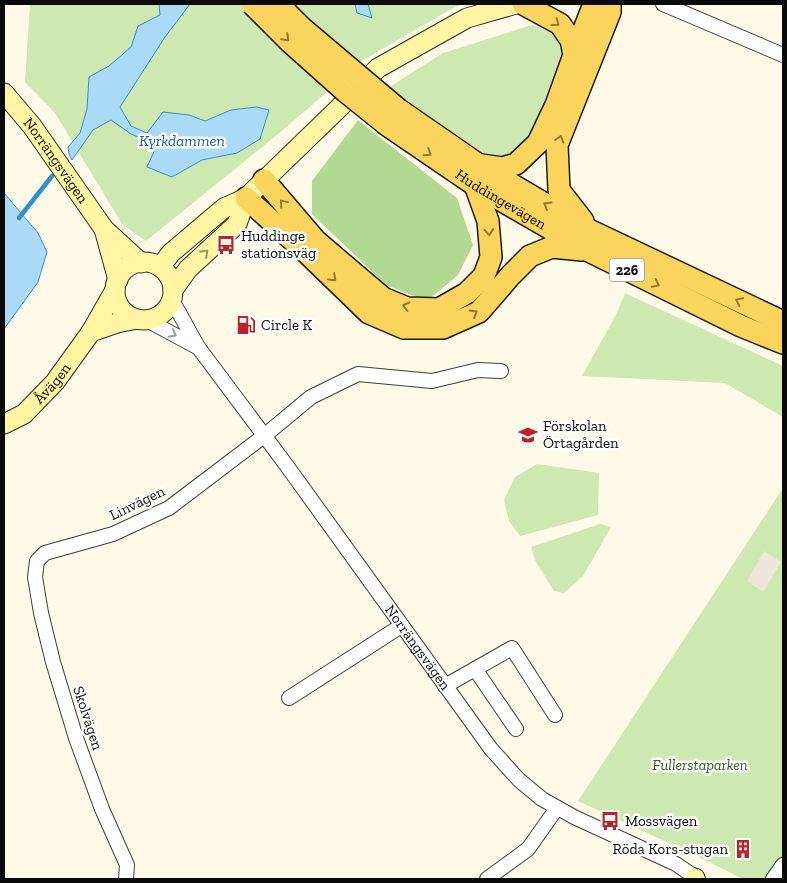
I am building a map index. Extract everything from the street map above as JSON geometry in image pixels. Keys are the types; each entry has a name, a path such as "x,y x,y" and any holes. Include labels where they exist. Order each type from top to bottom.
{"main road":[{"name":"Huddingevägen","path":"252,4 290,42 346,92 479,165 589,230 783,322"},
{"name":"Huddingevägen","path":"278,4 393,117 476,186 589,251 741,326 783,343"},
{"path":"523,4 560,24 571,40 574,55"},
{"path":"479,165 502,168 516,164 538,143 556,105 594,4"},
{"path":"589,230 559,190 557,145 610,12 610,4"},
{"path":"264,180 316,241 383,298 406,308 439,309 467,293 484,276 491,257 488,221 476,186"},
{"path":"246,198 370,313 404,328 444,328 478,312 530,256 552,247 589,251"}],"street":[{"path":"160,267 172,253 224,208 246,198 340,108 378,68 467,18 516,4"},
{"path":"663,4 783,55"},
{"name":"Norrängsvägen","path":"4,93 32,126 104,229 141,263"},
{"path":"91,332 117,323 160,316 168,309 172,295 188,269 237,224 246,198"},
{"name":"Norrängsvägen","path":"104,229 116,285"},
{"path":"142,320 128,315 121,308 117,300 116,285 123,272 131,266 141,263 151,263 160,267 171,280 172,295"},
{"name":"Åvägen","path":"4,424 24,414 55,382 91,332 116,285"},
{"name":"Norrängsvägen","path":"172,295 198,348 491,749 519,780 542,799 574,817 676,864 696,879"},
{"name":"Norrängsvägen","path":"142,320 198,348"},
{"name":"Linvägen","path":"37,561 45,553 113,534 169,508 264,436 311,397 358,374 432,381 478,370 501,371"},
{"name":"Skolvägen","path":"37,561 36,586 53,662 76,738 95,791 127,864 126,879"},
{"path":"289,698 402,626"},
{"path":"445,686 512,648 555,715"},
{"path":"475,669 516,729"},
{"path":"486,879 528,849 557,808"},
{"path":"773,879 783,865"}],"green space":[{"path":"30,4 464,4 455,7 365,59 283,130 146,241 122,224 55,113 25,82"},
{"path":"532,25 555,34 563,55 527,143 508,158 486,155 388,88 443,53"},
{"path":"358,120 457,198 473,245 458,275 427,301 386,285 312,214 312,181"},
{"path":"625,293 783,366 783,417 725,383 582,376 616,315"},
{"path":"537,464 599,473 598,515 520,536 509,521 504,500 515,477"},
{"name":"Fullerstaparken","path":"783,488 783,857 769,879 743,879 578,801"},
{"path":"600,524 611,527 583,576 564,593 554,591 535,560 531,547"}],"shaded area":[{"path":"764,551 781,562 763,592 747,581"}],"water":[{"name":"Kyrkdammen","path":"159,4 190,4 165,37 120,107 131,126 147,133 163,112 189,115 205,121 231,110 256,107 269,110 260,139 237,153 202,160 172,177 147,167 157,145 131,134 111,120 93,130 72,160 68,147 80,133 87,109 89,77 109,66 131,47 138,26 160,15"},
{"path":"355,4 368,4 372,18 357,13"},
{"path":"4,193 38,233 47,252 38,282 4,329"}],"waterway":[{"path":"19,218 52,176"}],"place":[{"name":"Huddinge stationsväg","path":"226,245"},
{"name":"Circle K","path":"246,325"},
{"name":"Förskolan Örtagården","path":"528,435"},
{"name":"Mossvägen","path":"610,821"},
{"name":"Röda Kors-stugan","path":"743,849"}]}
